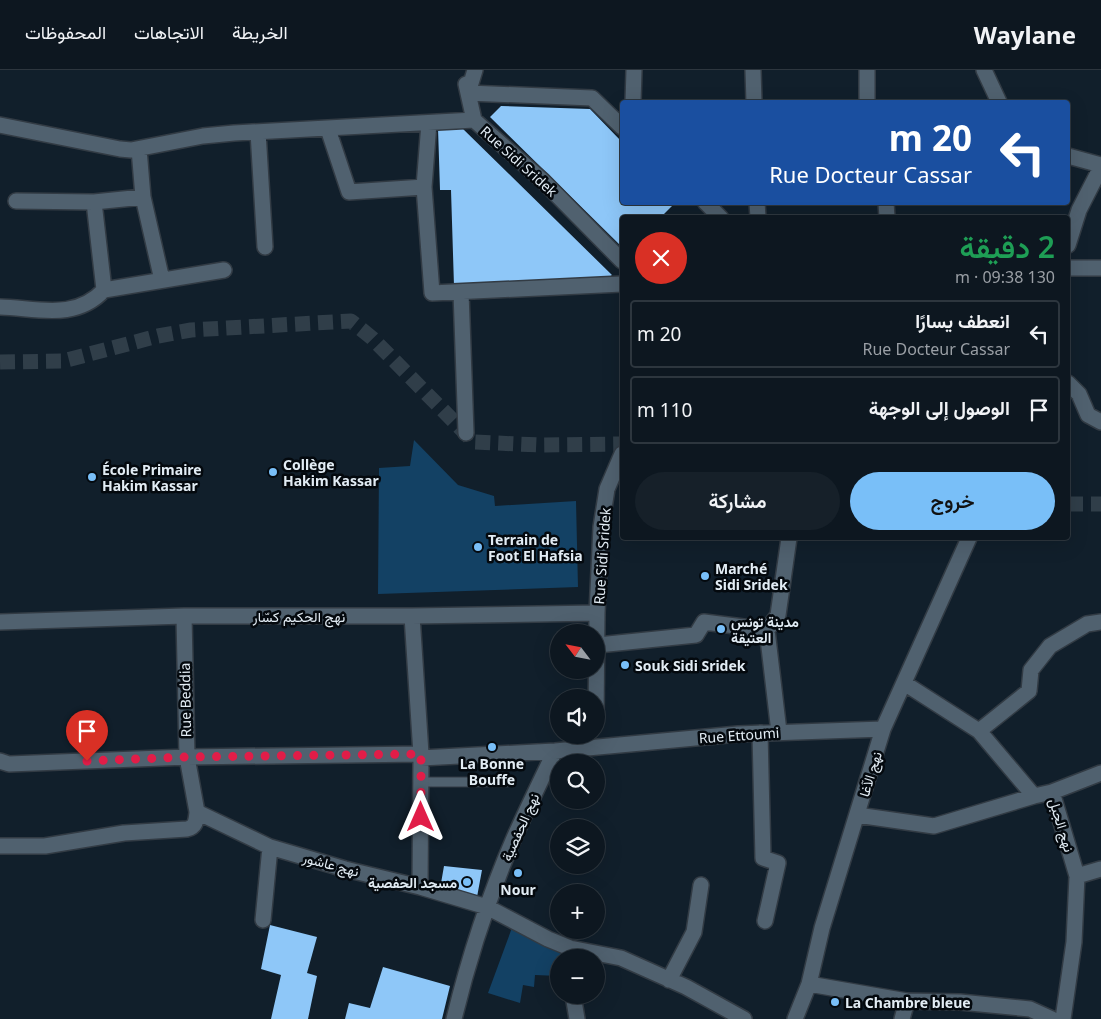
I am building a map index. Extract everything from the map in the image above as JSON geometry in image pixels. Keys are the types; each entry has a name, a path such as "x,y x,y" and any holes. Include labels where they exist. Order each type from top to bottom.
{"street":[{"path":"464,70 468,93 592,98 620,125"},
{"name":"Rue Sidi Sridek","path":"475,70 468,93 474,120 543,181 620,259"},
{"path":"633,100 634,70"},
{"path":"753,70 754,100"},
{"path":"866,100 867,70"},
{"path":"984,70 998,100"},
{"path":"0,125 120,149 139,149 204,136 474,120"},
{"path":"429,122 424,187 432,293 620,284"},
{"path":"328,129 350,192 424,187"},
{"path":"258,132 265,246"},
{"path":"139,149 144,197 162,280"},
{"path":"1070,157 1101,166 1079,210 1070,239"},
{"path":"16,201 94,202 144,197"},
{"path":"94,202 104,290"},
{"path":"708,205 718,215"},
{"path":"1070,267 1101,268"},
{"path":"0,307 45,311 72,310 95,300 104,290 224,270"},
{"path":"461,292 466,433"},
{"path":"1070,385 1079,394 1088,416 1101,422"},
{"name":"Rue Sidi Sridek","path":"597,624 603,518 608,489 620,459"},
{"path":"778,732 767,630 778,615 790,540"},
{"name":"نهج الآغا","path":"795,1019 809,984 822,928 884,729 968,540"},
{"name":"نهج الحكيم كسّار","path":"0,622 184,616 412,616 597,613"},
{"name":"Rue Beddia","path":"184,616 186,757 197,812"},
{"path":"412,616 421,756 420,887"},
{"path":"605,644 696,635 704,622 767,630"},
{"path":"979,731 1028,691 1031,670 1050,646 1087,624 1101,622"},
{"name":"نهج الجبل","path":"904,683 979,731 1034,796 1052,792 1077,876 1074,942 1063,1019"},
{"name":"Rue Ettoumi","path":"605,741 884,729"},
{"path":"760,733 763,858 778,863 765,921"},
{"name":"Rue Ettoumi","path":"0,761 9,764 186,757 421,756 555,751 584,744"},
{"name":"نهج الحفصية","path":"454,1019 466,971 487,908 514,839 555,751"},
{"path":"1052,792 1101,773"},
{"path":"857,815 934,826 1034,796"},
{"path":"0,846 45,846 124,833 186,830 194,825 197,812"},
{"name":"نهج عاشور","path":"197,812 270,847 345,869 420,887 487,908 564,949"},
{"path":"263,920 270,847"},
{"path":"1077,876 1101,869"},
{"path":"669,980 694,932 701,885"},
{"name":"نهج عاشور","path":"605,956 621,958 669,980 744,1019"},
{"path":"809,984 907,1001 960,1002 1030,1009 1052,1019"},
{"path":"902,1019 907,1001"},
{"path":"574,1004 577,1019"}],"lane":[{"path":"421,782 507,782"}],"shaded area":[{"name":"Terrain de Foot El Hafsia","path":"414,440 458,485 494,496 495,506 576,501 578,587 378,594 379,468 410,466"},
{"path":"513,925 565,949 550,949 550,976 535,975 534,987 523,985 520,1003 488,993"}],"building":[{"path":"501,106 590,109 620,140 620,205 673,205 663,215 620,215 620,245 490,117"},
{"path":"461,127 612,275 603,282 454,286 451,190 440,190 438,128"},
{"path":"444,866 482,870 477,897 440,889"},
{"path":"270,925 317,937 307,973 317,976 308,1019 271,1019 281,975 261,969"},
{"path":"383,967 450,986 442,1019 345,1019 349,1003 370,1008"}],"tunnel":[{"path":"0,362 63,361 158,336 191,330 351,321 372,338 474,442 540,445 620,444"},
{"path":"1070,504 1101,504"}],"place":[{"name":"Collège Hakim Kassar","path":"273,472"},
{"name":"École Primaire Hakim Kassar","path":"92,477"},
{"name":"Terrain de Foot El Hafsia","path":"478,547"},
{"name":"Marché Sidi Sridek","path":"705,576"},
{"name":"مدينة تونس العتيقة","path":"721,629"},
{"name":"Souk Sidi Sridek","path":"625,665"},
{"name":"La Bonne Bouffe","path":"492,747"},
{"name":"Nour","path":"518,873"},
{"name":"مسجد الحفصية","path":"467,882"},
{"name":"La Chambre bleue","path":"835,1002"}],"route":[{"path":"87,761 186,757 421,754 421,817"}]}
